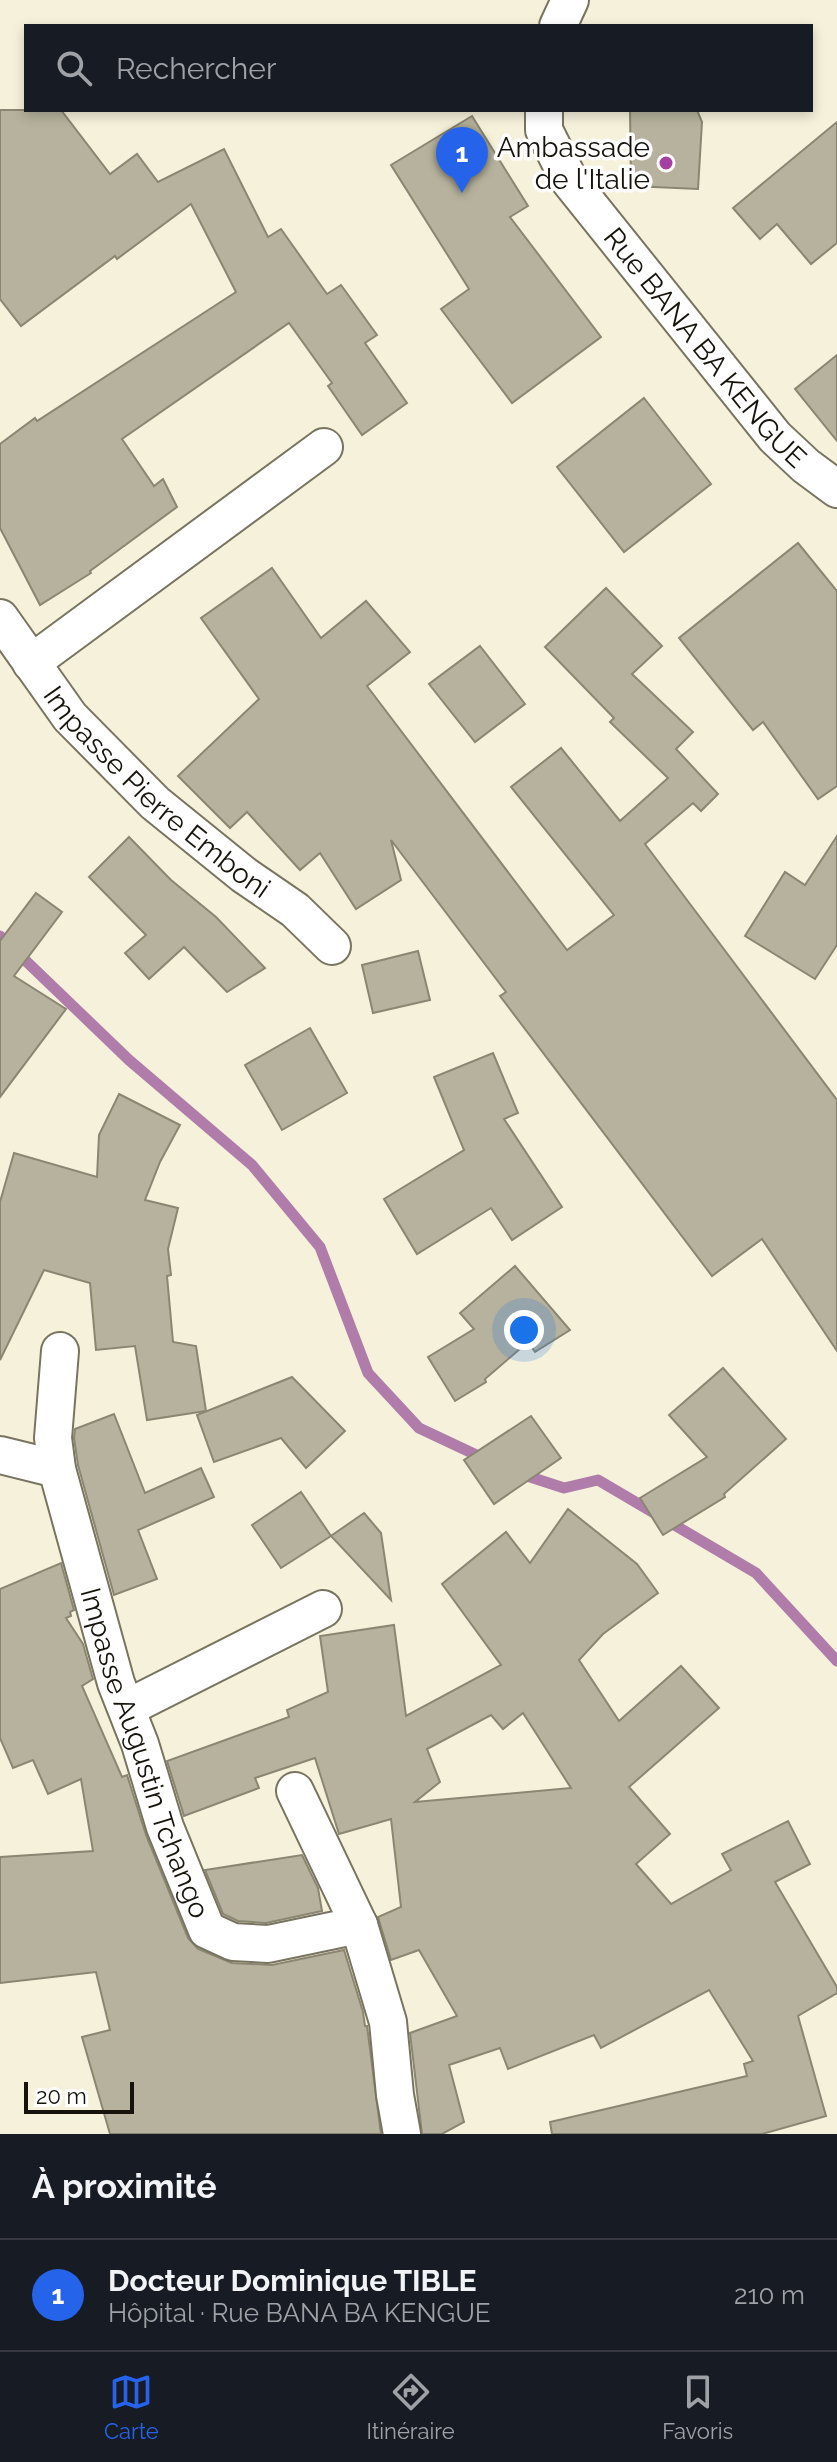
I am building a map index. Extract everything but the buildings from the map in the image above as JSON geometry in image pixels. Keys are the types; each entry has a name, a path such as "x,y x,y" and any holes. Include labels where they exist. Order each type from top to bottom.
{"street":[{"path":"559,24 570,0"},
{"name":"Rue BANA BA KENGUE","path":"544,112 544,130 569,180 775,437 837,489"},
{"path":"31,663 324,447"},
{"name":"Impasse Pierre Emboni","path":"0,618 70,717 155,803 234,867 295,910 332,946"},
{"name":"Impasse Augustin Tchango","path":"60,1351 53,1438 57,1469 116,1683 165,1827 207,1930 233,1942 268,1944 359,1925"},
{"path":"0,1455 57,1469"},
{"path":"127,1708 323,1609"},
{"path":"295,1791 359,1925 388,2022 402,2134"}],"waterway":[{"path":"0,936 129,1060 252,1165 320,1247 368,1373 419,1428 487,1460"},
{"path":"521,1474 564,1488 598,1480 756,1573 837,1661"}],"place":[{"name":"Ambassade de l'Italie","path":"666,163"},
{"name":"Docteur Dominique TIBLE","path":"462,193"}]}
